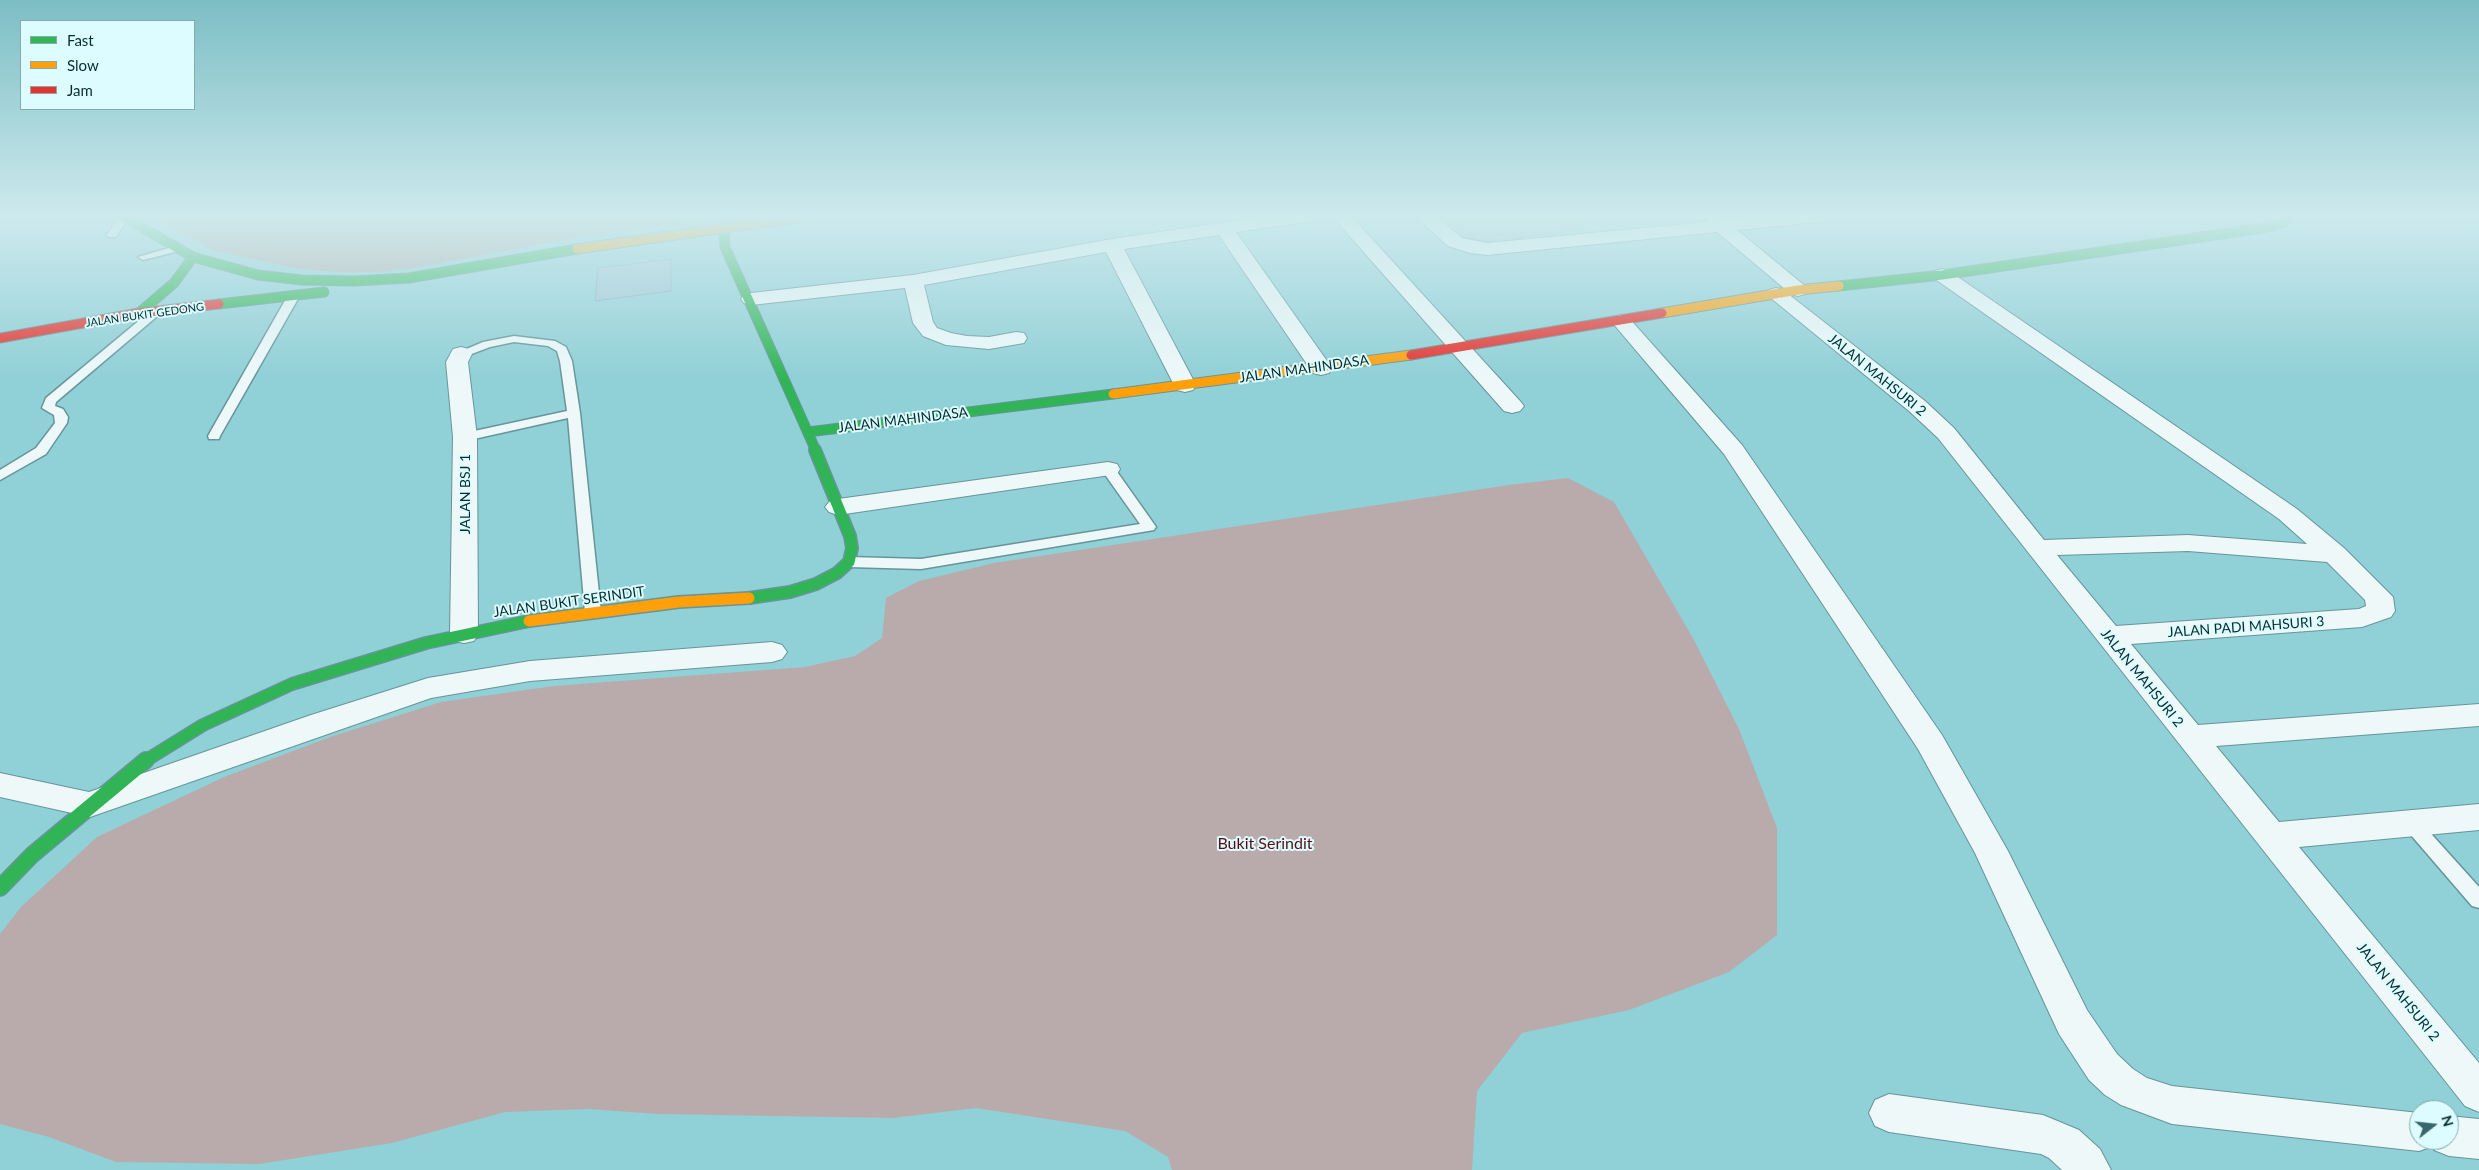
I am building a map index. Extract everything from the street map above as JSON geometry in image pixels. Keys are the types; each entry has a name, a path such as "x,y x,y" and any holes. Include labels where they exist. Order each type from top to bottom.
{"street":[{"path":"139,313 174,283 179,271"},
{"path":"244,271 258,275 302,280 354,281 409,278 450,271"},
{"path":"733,271 751,299 850,536 852,548 849,562"},
{"path":"751,299 913,281 970,271"},
{"path":"1125,271 1185,384"},
{"path":"1253,271 1321,368"},
{"path":"1390,271 1512,406"},
{"path":"1766,271 1787,292"},
{"name":"JALAN MAHINDASA","path":"808,432 1321,368 1621,321 1787,292 1971,271"},
{"path":"1942,275 2240,479 2288,514 2335,554"},
{"name":"JALAN BUKIT GEDONG","path":"0,338 139,313 294,298 409,278"},
{"path":"913,281 923,323 930,332 946,339 967,342 989,342 1016,338"},
{"name":"JALAN MAHSURI 2","path":"1787,292 1946,433 2479,1093"},
{"path":"1621,321 1733,450 1931,743 1991,852 2073,1022 2103,1067 2119,1082 2136,1092 2172,1105 2409,1131"},
{"name":"JALAN BSJ 1","path":"461,354 457,362 465,437 464,634"},
{"path":"838,507 1108,469"},
{"path":"2037,548 2188,543 2335,554"},
{"name":"JALAN PADI MAHSURI 3","path":"2109,636 2362,618 2381,611 2379,597 2335,554"},
{"name":"JALAN BUKIT SERINDIT","path":"0,888 32,855 146,760 203,725 262,696 368,660 509,624 679,602 762,597 790,592 816,584 837,573 849,562"},
{"path":"0,784 90,805 322,723 428,688 530,671 772,652"},
{"path":"2190,737 2479,715"},
{"path":"2272,836 2479,817"},
{"path":"1889,1113 2043,1135 2064,1144 2090,1170"},
{"path":"2459,1137 2479,1139"}],"lane":[{"path":"214,436 294,298"},
{"path":"0,476 41,451 61,422 62,417 58,412 48,408 50,401 157,311"},
{"path":"461,354 478,346 514,340 550,343 562,349 566,361 574,414 593,612"},
{"path":"465,437 574,414"},
{"path":"849,562 921,564 1149,527 1108,469"},
{"path":"2410,822 2479,900"}],"green space":[{"path":"320,271 390,271 377,272"},
{"name":"Bukit Serindit","path":"1568,478 1614,502 1694,640 1739,729 1777,828 1777,935 1729,972 1629,1010 1522,1033 1477,1091 1472,1170 1172,1170 1168,1157 1125,1131 976,1108 893,1118 658,1114 588,1109 505,1112 392,1143 259,1164 116,1162 49,1137 0,1124 0,934 21,907 97,837 224,777 333,736 441,702 554,686 805,667 855,656 882,638 886,598 919,581 994,563 1509,485"}],"building":[{"path":"598,271 671,271 671,291 595,301"}],"traffic: fast":[{"path":"139,313 174,283 183,271"},
{"path":"242,271 258,275 302,280 354,281 409,278 452,271"},
{"path":"736,271 808,432 850,536 852,548 849,562 837,573 816,584 790,592 749,598"},
{"path":"1839,286 1972,271"},
{"path":"219,304 324,292"},
{"path":"808,432 1113,394"},
{"path":"0,888 32,855 146,760 203,725 292,684 426,643 529,621"}],"traffic: slow":[{"path":"1662,313 1798,290 1839,286"},
{"path":"1113,394 1411,355"},
{"path":"529,621 679,602 749,598"}],"traffic: jam":[{"path":"0,338 139,313 219,304"},
{"path":"1411,355 1662,313"}]}
